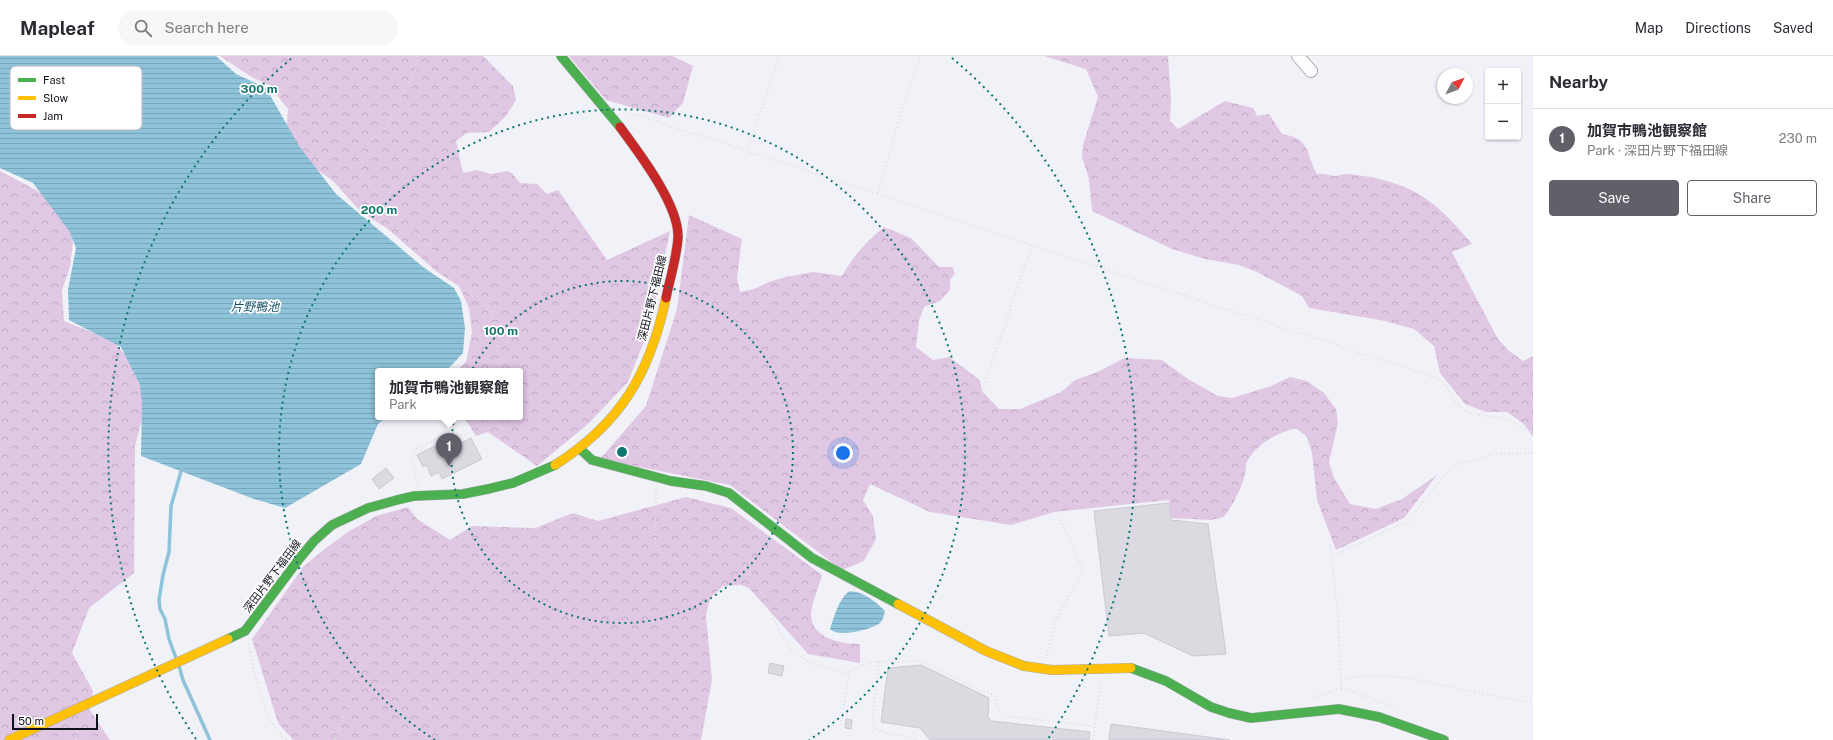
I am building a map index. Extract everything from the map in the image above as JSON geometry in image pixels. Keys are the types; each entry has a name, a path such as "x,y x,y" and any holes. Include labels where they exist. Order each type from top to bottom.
{"main road":[{"name":"深田片野下福田線","path":"9,740 245,631 298,559 314,541 332,525 368,508 414,496 463,494 513,483 552,467 580,449 621,407 643,372 660,324 678,238 677,220 669,203 641,156 613,117 561,56"},
{"path":"580,449 592,460 657,477 706,486 729,493 744,503 812,558 837,573 986,651 1024,666 1045,669 1128,667 1146,672 1166,681 1212,707 1229,713 1251,718 1339,709 1349,710 1376,717 1444,740"}],"street":[{"path":"1298,56 1311,71"}],"path":[{"path":"417,56 416,68 387,127 362,148 362,176 375,192 487,306 492,314 500,368"},
{"path":"746,150 780,56"},
{"path":"878,193 905,100 921,56"},
{"path":"613,117 638,115 1436,378 1443,381 1458,405 1469,413 1480,416 1497,416 1528,431 1533,431"},
{"path":"983,390 1032,244"},
{"path":"414,496 417,485 412,456 416,449 450,432 466,435 483,420"},
{"path":"1332,556 1407,522 1452,466 1492,454 1533,453"},
{"path":"657,477 654,506 655,543 667,560 721,551 732,555 749,571 784,640 795,653 804,660 818,666 849,673 860,666 879,662 921,661 981,691 994,695 997,707 1004,716 1094,726"},
{"path":"1045,669 1055,621 1083,570 1058,517"},
{"path":"1308,699 1341,688 1338,615 1330,542"},
{"path":"245,631 263,701 272,725 287,740"},
{"path":"879,662 872,720 873,725 882,732 902,735 915,740"},
{"path":"1093,740 1102,668"},
{"path":"841,725 849,673"},
{"path":"1341,680 1353,677 1381,675 1405,677 1533,703"},
{"path":"335,740 349,700 362,689 370,685 407,690 416,694 471,740"}],"green space":[{"path":"220,56 483,56 513,86 516,100 506,116 489,132 467,133 456,141 463,173 477,170 491,174 507,171 512,173 520,183 537,184 547,194 558,190 607,260 670,231 649,329 628,382 588,424 537,466 488,432 476,436 466,420 523,420 523,368 459,368 466,362 472,332 469,308 459,286 437,272 388,229 361,212 332,180 307,163 286,139 288,109 269,85 253,78"},
{"path":"569,56 672,56 693,66 683,103 669,118 606,100"},
{"path":"1044,56 1168,56 1171,99 1170,121 1178,129 1225,101 1253,108 1257,116 1269,114 1282,134 1292,136 1303,143 1317,174 1335,176 1347,174 1387,181 1404,187 1432,203 1445,214 1472,244 1452,252 1498,339 1508,350 1523,361 1533,356 1533,437 1524,424 1507,412 1486,412 1465,404 1440,373 1434,346 1414,329 1380,320 1309,308 1302,296 1257,272 1239,265 1205,259 1172,249 1092,211 1089,179 1082,157 1083,145 1098,97 1086,69"},
{"path":"0,171 36,190 58,205 74,234 70,267 62,290 64,321 113,341 138,370 149,392 135,446 134,573 89,608 72,653 93,691 90,710 110,740 0,740"},
{"path":"689,215 742,239 737,278 740,292 754,289 769,282 786,277 813,272 842,276 861,249 884,227 911,238 939,267 952,267 955,273 950,280 950,290 940,301 924,307 919,321 916,347 933,360 949,357 980,380 982,391 999,409 1020,409 1061,392 1075,380 1100,371 1124,358 1162,360 1188,379 1218,396 1232,398 1271,386 1290,377 1307,381 1324,393 1336,409 1338,423 1329,462 1334,478 1350,504 1376,509 1402,499 1437,475 1404,518 1336,550 1317,500 1312,453 1307,437 1296,428 1275,436 1252,454 1247,462 1245,475 1241,486 1224,517 1211,520 1171,518 1169,500 1054,512 1011,525 930,512 870,484 863,500 873,516 876,539 864,561 842,570 730,485 600,459 646,406 677,309"},
{"path":"686,497 731,508 822,575 811,611 813,623 822,635 845,643 860,644 860,663 808,654 749,588 741,585 723,586 710,598 706,616 712,680 701,740 293,740 278,723 252,639 304,566 348,532 376,516 408,507 417,519 450,540 472,526 535,528 573,513 598,521"}],"water":[{"name":"片野鴨池","path":"0,56 216,56 236,74 266,88 299,146 336,194 423,267 454,288 461,301 465,328 463,353 449,368 375,368 375,420 383,420 378,424 361,464 285,508 254,499 141,456 142,404 140,385 121,347 69,320 68,290 76,248 70,232 33,183 0,168"},
{"path":"848,592 863,595 885,611 883,619 880,623 870,628 847,633 834,632 830,629 839,604"}],"building":[{"path":"451,438 455,446 471,438 482,459 442,479 439,472 431,476 427,465 423,467 417,455"},
{"path":"386,468 394,478 379,489 372,479"},
{"path":"1169,503 1171,520 1208,524 1226,654 1193,656 1144,633 1109,636 1094,511"},
{"path":"770,663 784,666 782,676 768,673"},
{"path":"921,665 989,698 988,718 992,721 1090,732 1089,740 930,740 920,728 881,722 888,668"},
{"path":"846,719 852,720 851,729 845,728"},
{"path":"1111,724 1230,740 1109,740"}],"waterway":[{"path":"176,658 169,639 165,619 160,609 159,600 169,552 171,506 182,468"},
{"path":"179,666 183,680 210,740"}],"traffic: fast":[{"path":"561,56 620,127"},
{"path":"580,449 592,460 671,481 706,486 729,493 812,558 898,604"},
{"path":"228,639 245,631 299,559 314,541 332,525 368,508 397,500 414,496 463,494 488,489 513,483 555,465"},
{"path":"1131,668 1166,681 1211,707 1229,713 1251,718 1339,709 1379,717 1444,740"}],"traffic: slow":[{"path":"555,465 578,449 598,432 629,394 641,373 651,350 666,298"},
{"path":"898,604 986,651 1024,666 1052,670 1131,668"},
{"path":"9,740 228,639"}],"traffic: jam":[{"path":"620,127 647,165 665,195 677,224 678,237 675,260 666,298"}],"place":[{"name":"加賀市鴨池観察館","path":"449,466"}]}
